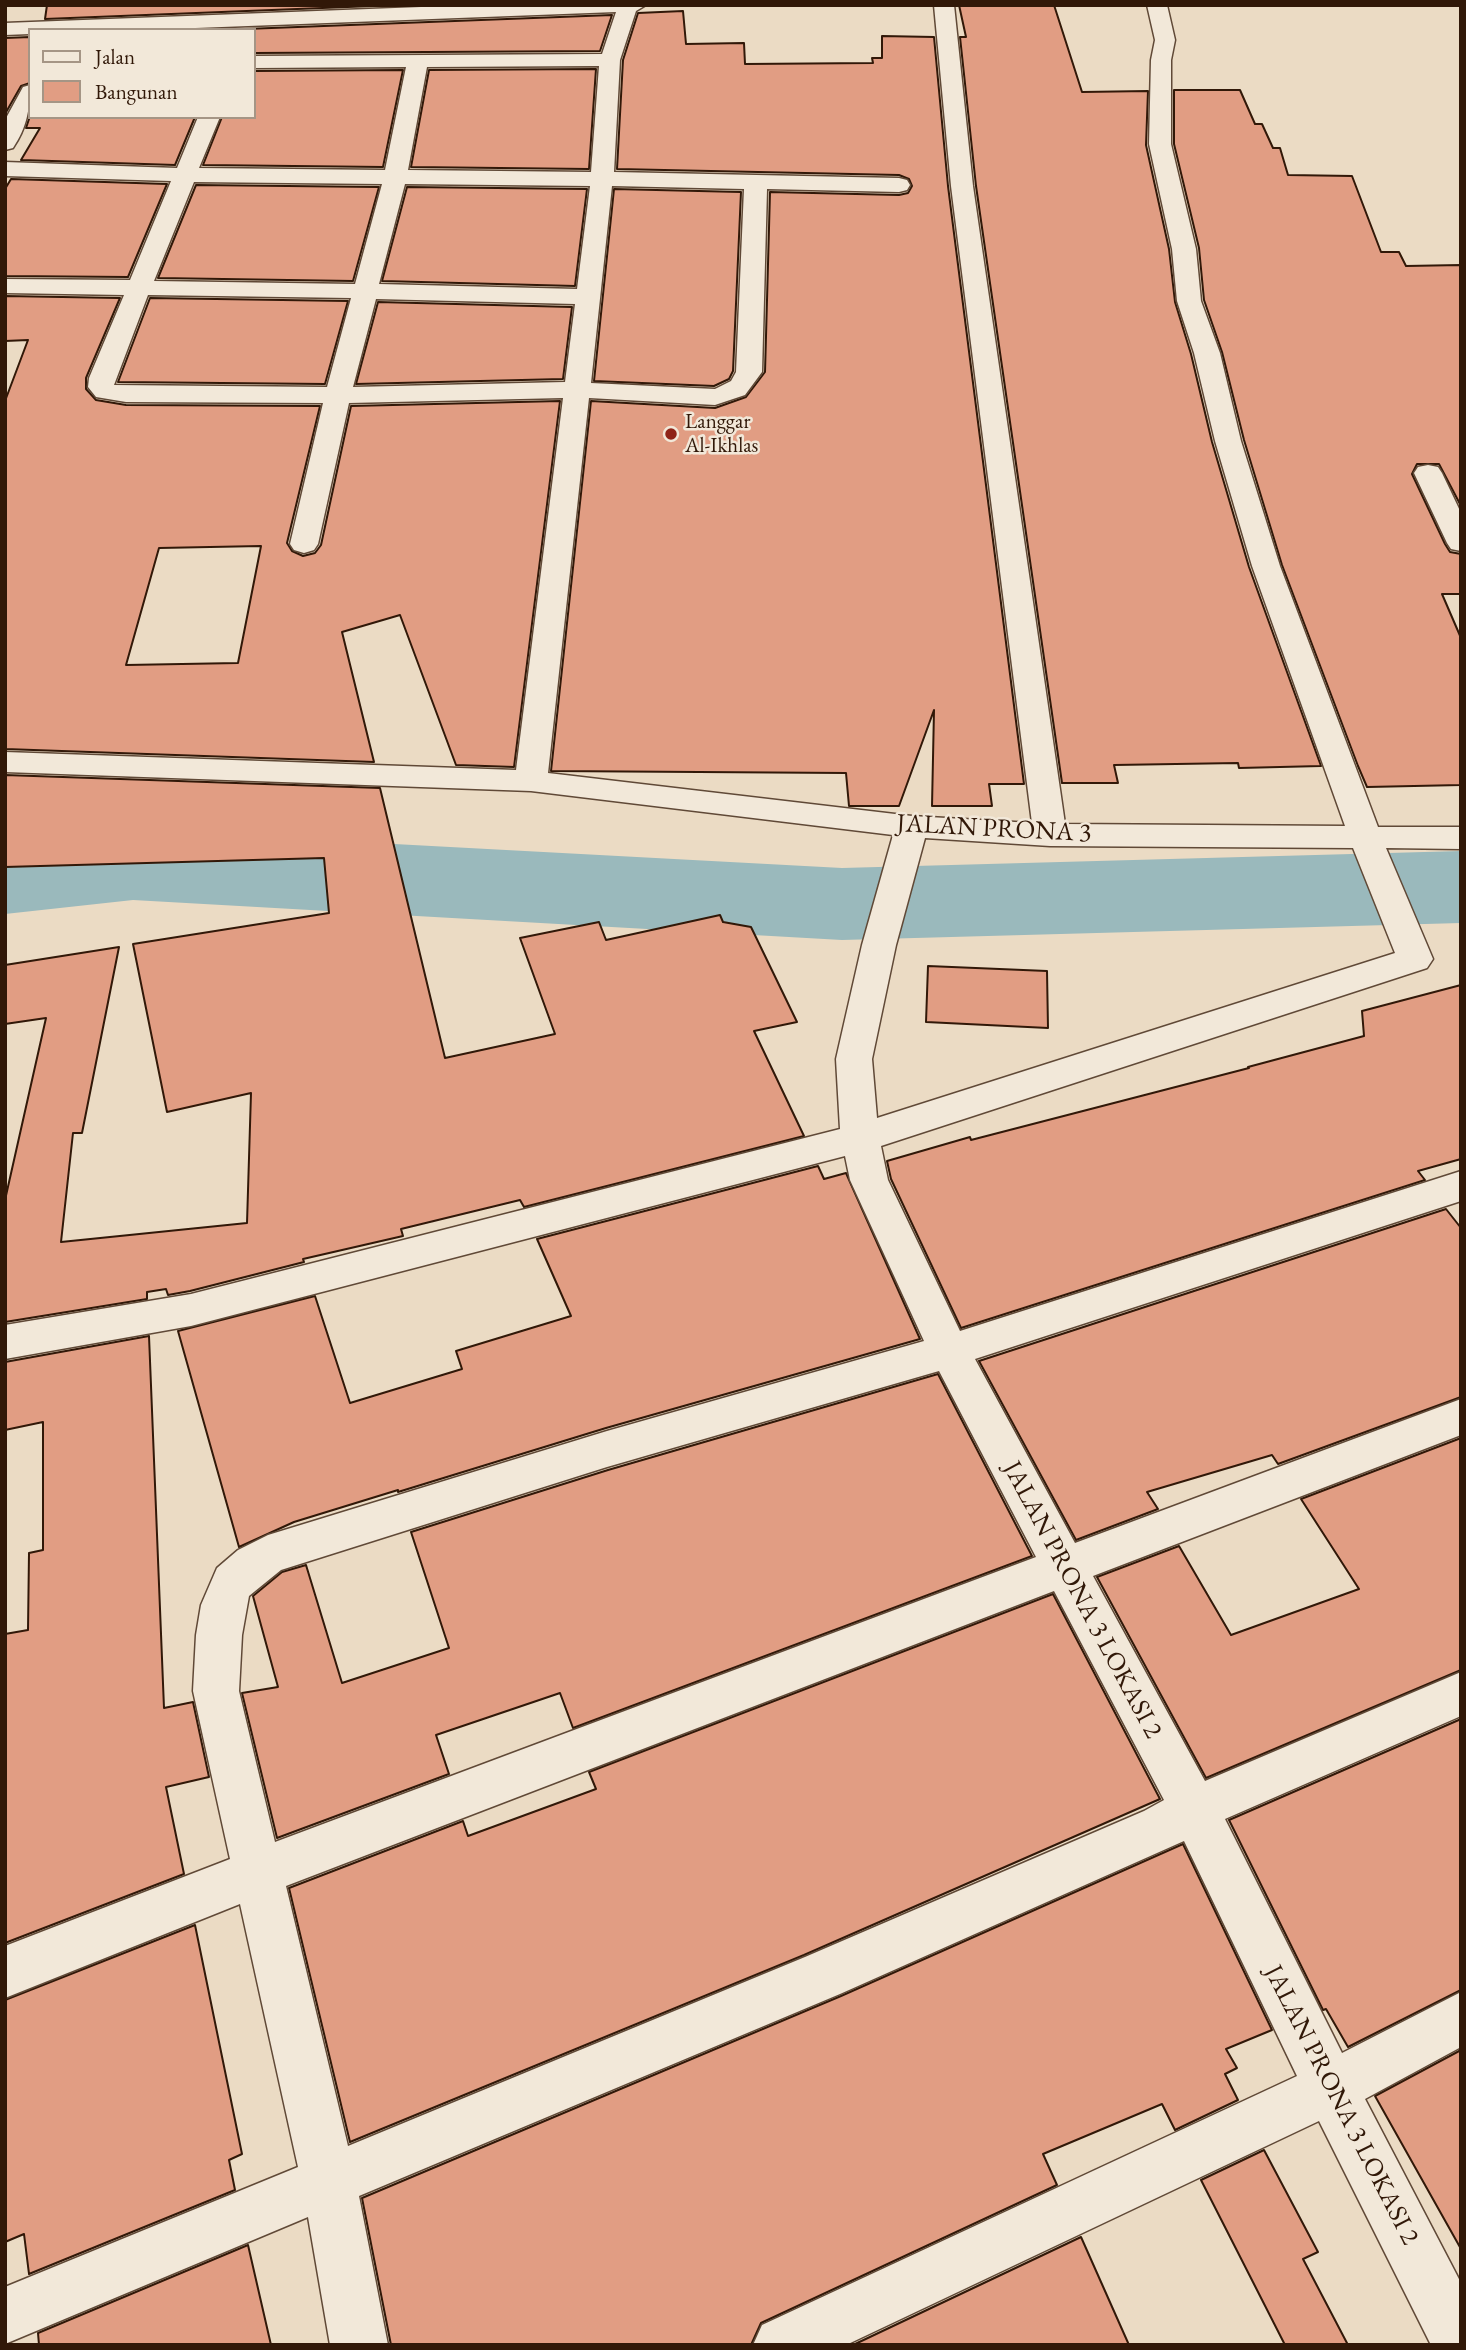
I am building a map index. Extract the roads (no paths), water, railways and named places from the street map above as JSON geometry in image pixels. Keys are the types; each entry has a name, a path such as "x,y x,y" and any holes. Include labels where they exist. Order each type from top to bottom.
{"street":[{"path":"15,5 8,29 28,29"},
{"path":"944,5 964,200 1050,835"},
{"path":"5,1342 191,1310 860,1138 1415,959 1365,837 1266,566 1228,441 1207,353 1189,301 1184,249 1160,144 1161,60 1165,40 1157,5"},
{"path":"59,28 239,25 632,6 610,60 601,178 531,781"},
{"path":"256,62 610,60"},
{"path":"303,544 338,395 395,178 418,61"},
{"path":"5,143 28,95"},
{"path":"207,119 102,378 101,387 104,391 126,394 338,395 576,390 715,397 732,393 744,384 749,372 756,183"},
{"path":"5,169 186,175 601,178 900,185"},
{"path":"5,286 587,297"},
{"path":"1428,473 1461,543"},
{"name":"JALAN PRONA 3","path":"7,768 531,781 908,839 1050,835 1461,838"},
{"name":"JALAN PRONA 3 LOKASI 2","path":"908,839 879,945 854,1059 860,1138 869,1180 949,1351 1194,1809 1331,2088 1461,2343"},
{"path":"359,2345 329,2182 216,1691 217,1647 222,1621 231,1585 243,1571 268,1555 516,1478 949,1351 1461,1186"},
{"path":"5,1972 259,1872 1461,1417"},
{"path":"5,2316 835,1971 1161,1828 1194,1809 1461,1693"},
{"path":"782,2345 1331,2088 1461,2018"}],"waterway":[{"path":"5,879 133,865 842,904 1461,887"}],"place":[{"name":"Langgar Al-Ikhlas","path":"671,434"}]}
